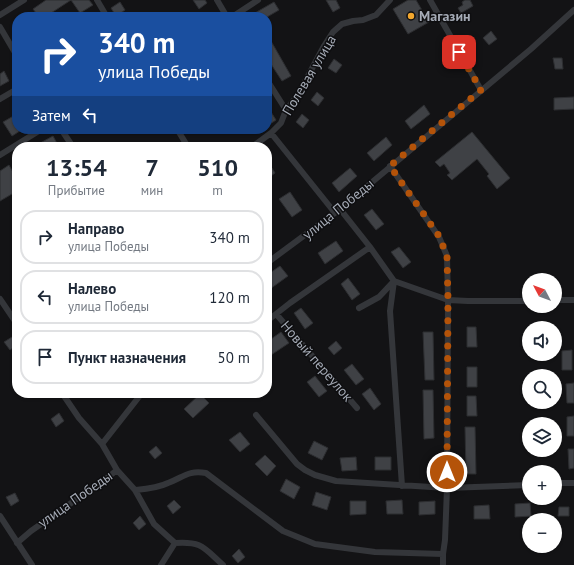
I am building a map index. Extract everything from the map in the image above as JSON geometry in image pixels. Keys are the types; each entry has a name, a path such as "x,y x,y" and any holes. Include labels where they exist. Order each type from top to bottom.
{"street":[{"path":"0,15 24,0"},
{"path":"97,0 104,12"},
{"path":"217,0 225,12"},
{"path":"240,12 258,0"},
{"name":"Полевая улица","path":"272,132 281,122 286,110 299,93 333,32 342,24 363,20 376,15 390,0"},
{"path":"430,0 481,90"},
{"name":"улица Победы","path":"272,260 338,211 574,10"},
{"path":"0,28 12,48"},
{"path":"272,88 286,110"},
{"path":"0,99 12,92"},
{"path":"21,142 34,134"},
{"name":"Полевая улица","path":"259,142 270,134"},
{"path":"272,134 370,247 394,281 448,300 522,301"},
{"path":"0,155 12,148"},
{"path":"390,166 439,236 447,256 447,488 446,540 443,554 443,565"},
{"name":"Новый переулок","path":"272,318 290,303 370,247"},
{"path":"359,308 379,298 394,281"},
{"path":"394,281 390,311 402,486"},
{"path":"0,299 12,317"},
{"path":"562,300 574,300"},
{"name":"Новый переулок","path":"277,315 357,408"},
{"name":"улица Победы","path":"17,543 31,531 117,470 102,444 79,418 65,398"},
{"path":"102,444 138,398"},
{"path":"256,416 297,464 315,475 336,481 447,488 522,484"},
{"path":"117,470 135,490 154,524 175,543 189,542 199,544 223,565"},
{"path":"135,490 157,487 185,474 196,471 206,473 283,531 315,544 375,552 443,554"},
{"path":"562,484 574,483"},
{"path":"0,516 32,565"},
{"path":"161,565 175,543"}],"building":[{"path":"46,0 71,0 53,12 35,12 33,9"},
{"path":"71,0 89,0 93,5 79,12"},
{"path":"193,0 205,0 207,3 199,9"},
{"path":"326,0 336,0 340,8 333,12"},
{"name":"Магазин","path":"408,0 416,0 429,22 408,34 393,9"},
{"path":"465,0 470,0 473,6 461,13 458,8 463,5 462,2"},
{"path":"120,2 125,10 122,12 114,12 111,8"},
{"path":"274,2 279,10 272,14 272,12 257,12"},
{"path":"491,31 497,39 489,45 483,38"},
{"path":"272,43 291,76 282,81 272,66"},
{"path":"553,58 562,58 563,69 555,69"},
{"path":"334,59 342,65 336,73 328,68"},
{"path":"4,71 9,81 0,86 0,74"},
{"path":"317,92 324,98 318,106 311,100"},
{"path":"574,97 574,109 554,110 554,98"},
{"path":"424,105 430,114 411,129 405,121"},
{"path":"272,114 276,120 272,123"},
{"path":"302,114 309,120 303,128 296,122"},
{"path":"12,117 12,134 15,134 12,136 3,122"},
{"path":"472,132 510,178 497,189 487,176 489,174 477,159 452,180 447,175 450,173 444,164 440,167 435,162"},
{"path":"53,136 56,142 42,142"},
{"path":"386,137 392,145 374,161 367,153"},
{"path":"9,165 12,170 12,194 0,201 0,171"},
{"path":"272,168 275,173 272,175"},
{"path":"350,168 357,176 339,192 332,183"},
{"path":"290,192 302,210 292,217 279,199"},
{"path":"372,209 384,224 376,230 364,215"},
{"path":"336,241 343,251 325,264 318,253"},
{"path":"399,247 411,262 403,268 391,252"},
{"path":"280,266 288,276 272,288 272,272"},
{"path":"348,278 360,294 352,300 341,284"},
{"path":"301,308 313,323 305,329 294,313"},
{"path":"467,327 476,327 477,347 467,347"},
{"path":"281,332 289,343 272,354 272,338"},
{"path":"423,332 433,332 434,380 425,380"},
{"path":"12,337 12,349 10,350 4,342"},
{"path":"336,341 342,348 334,355 328,348"},
{"path":"572,350 572,370 562,370 562,351"},
{"path":"352,364 364,379 356,385 344,370"},
{"path":"467,367 477,367 477,387 467,387"},
{"path":"315,376 327,391 319,397 307,382"},
{"path":"574,383 574,403 567,403 566,384"},
{"path":"370,388 381,404 374,410 362,394"},
{"path":"423,390 433,390 434,438 424,439"},
{"path":"467,396 476,396 477,416 467,416"},
{"path":"196,398 204,398 209,403 193,418 184,409"},
{"path":"59,413 64,421 56,427 51,419"},
{"path":"574,416 574,436 567,436 567,417"},
{"path":"465,427 475,427 476,474 466,474"},
{"path":"240,432 250,444 240,452 229,440"},
{"path":"314,441 328,448 322,460 308,453"},
{"path":"156,446 162,453 155,459 149,452"},
{"path":"568,449 574,449 574,468 569,469"},
{"path":"265,455 276,466 267,476 255,464"},
{"path":"356,457 357,470 342,471 340,458"},
{"path":"375,457 391,457 391,470 375,470"},
{"path":"286,479 300,487 294,499 280,491"},
{"path":"316,492 331,497 327,510 312,505"},
{"path":"15,493 19,501 11,506 6,497"},
{"path":"174,500 181,507 173,514 167,506"},
{"path":"402,500 403,514 387,514 386,501"},
{"path":"350,501 366,501 366,514 350,515"},
{"path":"435,501 435,514 419,515 419,502"},
{"path":"515,504 530,505 531,513 522,513 522,517 515,517"},
{"path":"489,505 490,519 474,519 474,506"},
{"path":"559,507 569,507 569,516 562,516 562,513 558,513"},
{"path":"140,516 146,524 139,530 133,523"},
{"path":"239,549 245,557 238,563 232,556"}],"place":[{"name":"Магазин","path":"411,16"}],"route":[{"path":"447,472 447,256 439,236 390,166 481,90 459,52"}]}
